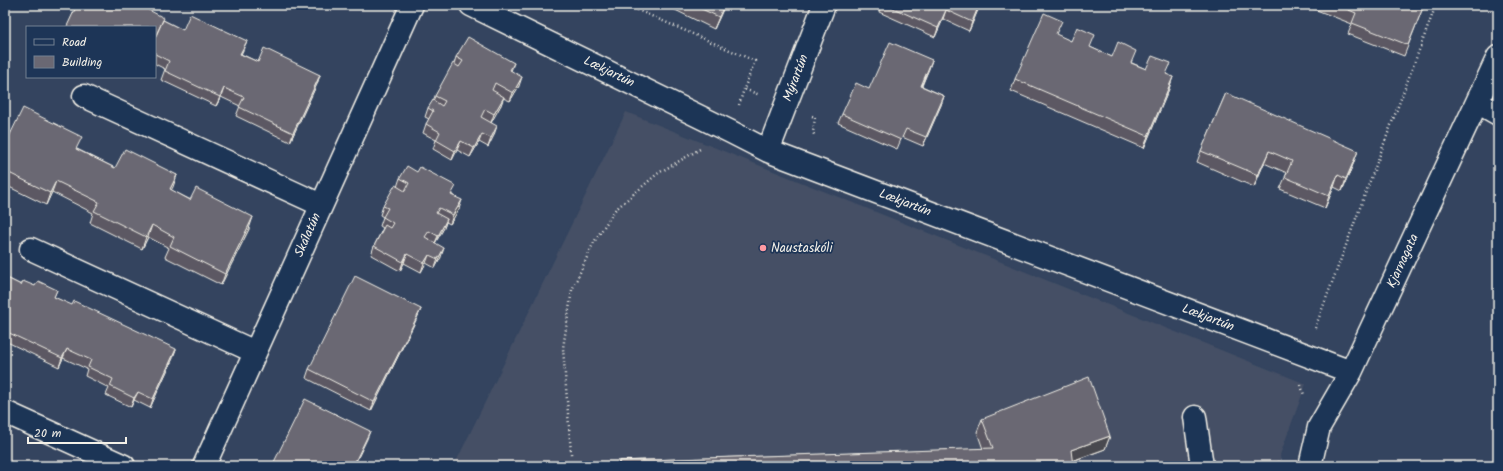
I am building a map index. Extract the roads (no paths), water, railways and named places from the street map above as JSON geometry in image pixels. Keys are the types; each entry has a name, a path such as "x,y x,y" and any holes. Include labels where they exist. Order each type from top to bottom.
{"street":[{"name":"Skálatún","path":"204,466 412,5"},
{"name":"Lækjartún","path":"471,5 732,132 768,152 1351,372"},
{"name":"Mýrartún","path":"768,152 824,5"},
{"name":"Kjarnagata","path":"1310,466 1319,427 1351,372 1498,57"},
{"path":"84,96 321,205"},
{"path":"1476,102 1498,114"},
{"path":"31,249 255,352"},
{"path":"5,412 124,466"},
{"path":"1195,418 1202,466"}],"place":[{"name":"Naustaskóli","path":"763,248"}]}
